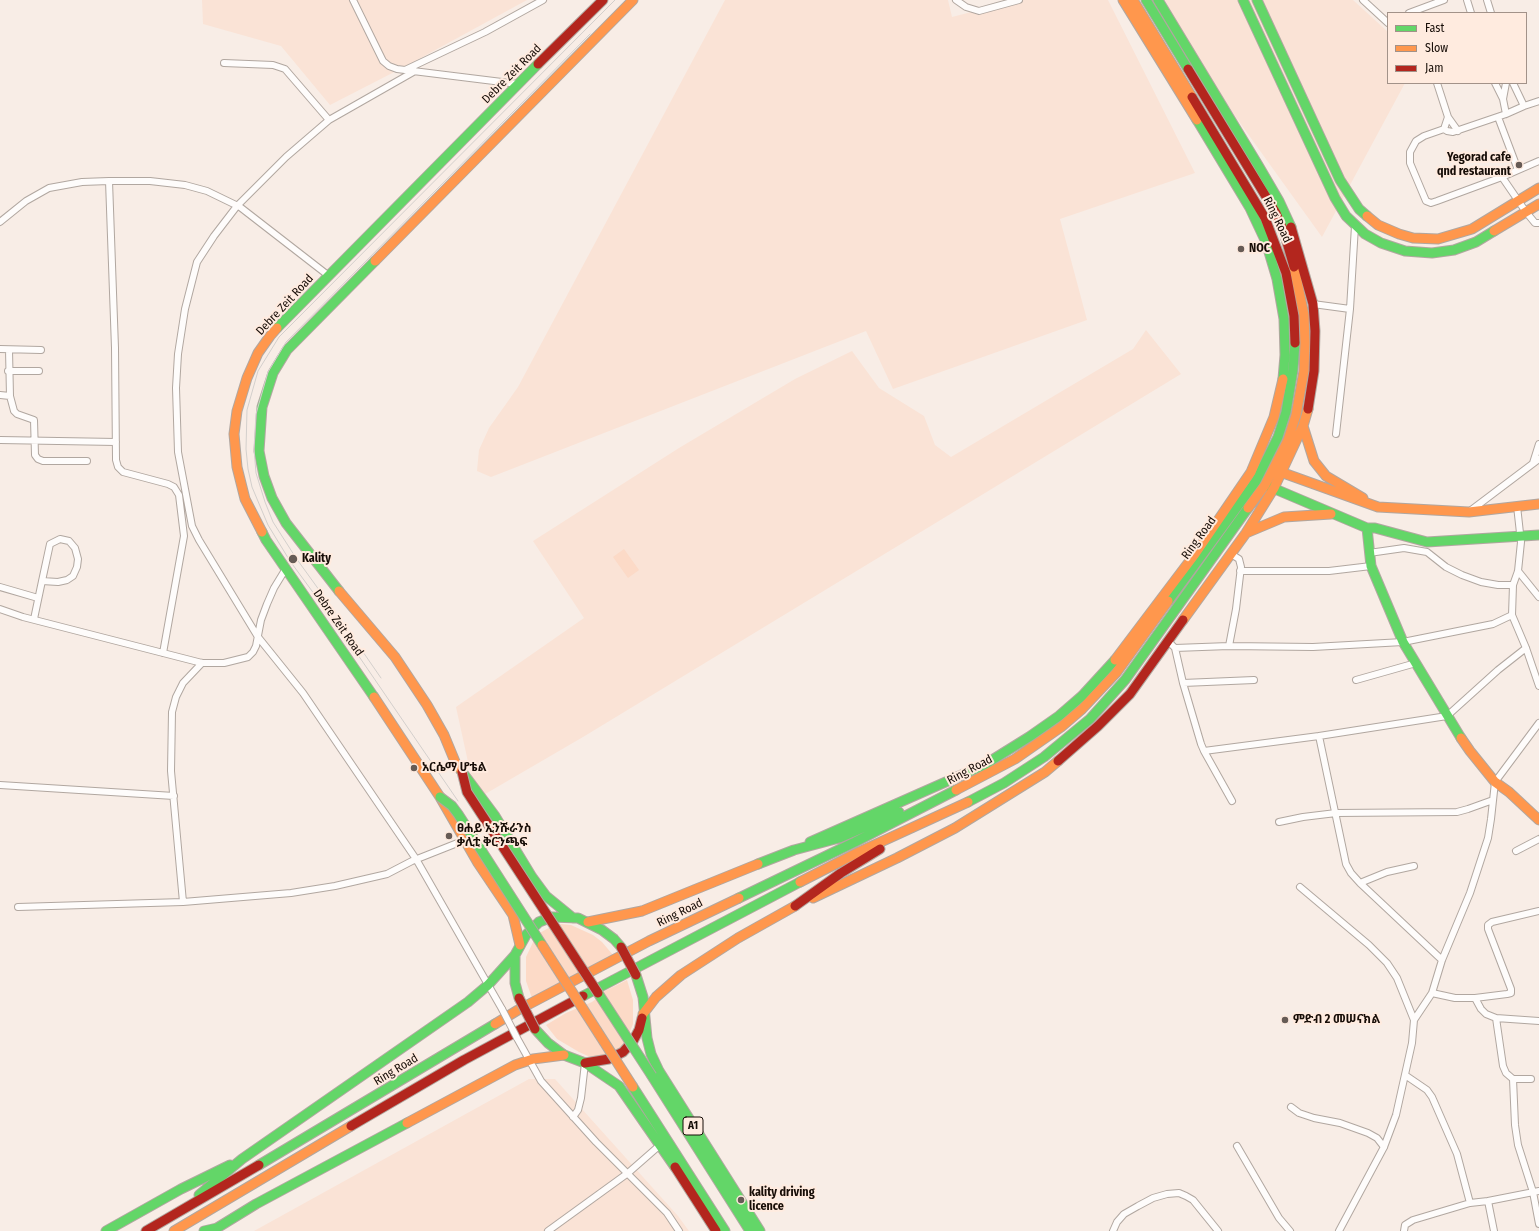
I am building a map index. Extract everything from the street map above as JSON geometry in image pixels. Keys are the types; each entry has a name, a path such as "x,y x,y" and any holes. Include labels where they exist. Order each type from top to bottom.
{"main road":[{"name":"Debre Zeit Road","path":"440,797 398,732 266,540 245,499 237,467 234,434 237,411 247,378 258,353 278,326 603,0"},
{"name":"Debre Zeit Road","path":"462,772 456,764 444,735 427,705 395,657 293,534 276,508 264,476 259,451 262,407 273,373 287,350 633,0"},
{"path":"183,1210 218,1178 242,1159 468,1002 488,985 515,955 526,935 539,922 552,917 573,918 588,922 642,911 794,850 855,821 918,796 984,765 1030,737 1059,716 1082,696 1108,669 1195,554 1251,472 1274,417 1282,380 1285,354 1284,319 1277,279 1266,242 1250,208 1123,0"},
{"name":"Ring Road","path":"1133,0 1259,208 1272,235 1286,273 1294,316 1294,370 1286,412 1278,436 1273,469"},
{"name":"Ring Road","path":"146,1231 326,1124 383,1092 518,1010 649,941 801,869 944,798 1015,760 1082,709 1116,673 1260,483 1273,469 1288,440 1296,415 1304,371 1304,315 1294,262 1276,213 1146,0"},
{"path":"643,1014 656,997 681,975 738,938 795,906 897,858 955,828 1044,772 1098,726 1130,694 1246,533 1274,488 1273,469 1303,426 1308,411 1314,371 1315,331 1313,304 1296,242 1279,201 1158,0"},
{"path":"1243,0 1335,198 1346,216 1365,234 1381,243 1405,251 1432,253 1454,250 1476,242 1539,204"},
{"path":"1257,0 1340,180 1359,209 1369,218 1387,230 1399,234 1413,238 1438,239 1460,234 1472,229 1519,202 1539,188"},
{"path":"1303,426 1314,461 1326,476 1378,507"},
{"path":"1273,469 1378,507 1469,512 1539,504"},
{"path":"1260,483 1367,528 1375,528 1427,542 1539,535"},
{"name":"Ring Road","path":"174,1231 314,1147 518,1031 672,948 859,852 983,795 1044,757 1090,719 1125,680 1260,483"},
{"path":"1246,533 1284,517 1335,514"},
{"path":"1367,528 1371,566 1403,642 1447,716 1470,751 1495,782 1509,792 1539,820"},
{"path":"462,772 495,816 532,877 546,896 573,918"},
{"path":"462,772 466,792 652,1076 750,1231"},
{"path":"440,797 478,863 513,915 520,945"},
{"path":"440,797 452,806 458,814 726,1231"},
{"path":"794,850 839,838 926,801 944,798"},
{"path":"795,906 841,873 914,827"},
{"name":"A1","path":"588,922 614,939 621,947 636,975 643,998 643,1014 651,1054 668,1087 760,1231"},
{"path":"515,955 515,978 519,998 535,1029 548,1043 564,1055 585,1063 604,1074 619,1086 660,1145 716,1231"},
{"name":"A1","path":"585,1063 609,1059 623,1052 636,1036 643,1014"},
{"path":"204,1231 215,1229 256,1204 515,1065 530,1060 564,1055"},
{"path":"106,1231 181,1189 242,1159"}],"street":[{"path":"353,0 383,61 389,66 406,70 518,84"},
{"path":"406,70 485,32 542,0"},
{"path":"956,0 966,7 979,11 1005,2 1019,0"},
{"path":"1363,0 1387,21"},
{"path":"1412,12 1444,0"},
{"path":"1467,0 1471,12"},
{"path":"1487,0 1491,12"},
{"path":"224,64 273,65 284,69 329,120"},
{"path":"415,71 329,120 286,157 237,206 214,236 197,262 185,308 178,354 176,388 178,452 192,526 258,637 303,693 416,859 502,1009 541,1081 596,1142 667,1213 679,1231"},
{"path":"1437,84 1448,117 1458,131"},
{"path":"1495,84 1503,99 1506,114"},
{"path":"1503,99 1506,84"},
{"path":"1513,84 1524,106"},
{"path":"1539,101 1458,131 1450,132 1444,129 1416,140 1410,152 1410,163 1426,201 1431,202 1502,177 1539,161"},
{"path":"1444,129 1448,117"},
{"path":"1498,117 1518,170"},
{"path":"1502,177 1526,212 1535,223 1539,223"},
{"path":"0,222 26,201 49,188 82,182 109,181 150,181 185,185 207,191 237,206 329,276"},
{"path":"109,181 115,348 116,460 118,467 123,472 174,487 178,495 184,536 163,653"},
{"path":"1336,434 1350,309 1355,226"},
{"path":"1313,304 1350,309"},
{"path":"0,349 41,350"},
{"path":"9,350 8,371 10,396 14,411 17,414 34,420 35,455 43,461 87,461"},
{"path":"8,371 39,371"},
{"path":"0,395 10,396"},
{"path":"0,440 116,442"},
{"path":"1533,463 1539,444"},
{"path":"1469,512 1539,459"},
{"path":"1517,506 1520,537 1518,571 1513,585 1512,615 1526,648 1539,686"},
{"path":"184,536 192,526"},
{"path":"34,619 38,598 50,544 60,539 69,541 75,548 78,559 77,567 73,576 67,580 58,582 42,581"},
{"path":"1427,542 1427,552"},
{"path":"1369,553 1404,548 1427,552 1446,567 1462,575 1481,582 1498,585 1513,585"},
{"path":"1229,646 1236,609 1240,570 1239,559 1231,554"},
{"path":"1240,570 1329,571 1371,566"},
{"path":"0,609 202,663 224,663 248,657 256,646 261,620 267,604 274,588 286,570"},
{"path":"1518,571 1539,596"},
{"path":"0,587 38,598"},
{"path":"1168,642 1176,648 1229,646 1313,647 1403,642 1493,624 1512,615"},
{"path":"1176,648 1183,683 1201,744 1232,801"},
{"path":"1204,751 1319,736 1447,716 1498,670 1526,648"},
{"path":"183,902 171,751 172,712 176,697 183,683 202,663"},
{"path":"1356,680 1416,663"},
{"path":"1183,683 1254,680"},
{"path":"1414,1020 1432,993 1442,960 1470,893 1488,838 1495,782 1539,723"},
{"path":"1319,736 1346,864 1351,873 1360,883 1442,960"},
{"path":"0,785 174,796"},
{"path":"1279,822 1336,812 1457,812 1493,800"},
{"path":"1516,851 1539,839"},
{"path":"18,907 183,902 291,893 335,886 387,874 416,859 465,840"},
{"path":"1360,883 1387,872 1414,866"},
{"path":"1300,887 1369,945 1387,963 1397,978 1414,1020 1412,1042 1396,1115 1384,1147 1340,1231"},
{"path":"1432,993 1455,998 1475,998 1510,993 1512,989 1488,929 1488,925 1492,922 1539,911"},
{"path":"1475,998 1481,1009 1486,1014 1496,1018 1539,1021"},
{"path":"1496,1018 1503,1066 1506,1073 1513,1079 1532,1080"},
{"path":"573,1116 578,1110 581,1098 585,1063"},
{"path":"1404,1075 1427,1090 1432,1097 1457,1154 1470,1203"},
{"path":"1513,1079 1515,1125 1518,1145 1536,1191 1539,1224"},
{"path":"1291,1107 1314,1118 1340,1123 1368,1133 1377,1138 1384,1147"},
{"path":"548,1231 628,1173 660,1145"},
{"path":"1236,1146 1279,1218 1290,1231"},
{"path":"1404,1231 1406,1225 1413,1220 1470,1203 1488,1201 1536,1191"},
{"path":"1113,1231 1117,1222 1124,1214 1138,1206 1153,1198 1167,1194 1179,1194 1193,1200 1218,1231"},
{"path":"1488,1201 1494,1231"}],"shaded area":[{"path":"202,0 527,0 406,66 330,105 281,46 203,24"},
{"path":"725,0 948,0 952,17 1018,0 1108,0 1195,173 1060,219 1087,320 893,389 866,331 491,477 477,471 479,450 489,428 518,387"},
{"path":"1165,0 1353,0 1387,31 1387,84 1404,84 1322,237 1235,116 1176,24"},
{"path":"1146,330 1181,374 583,737 480,797 470,771 456,707 584,618 533,541 679,448 795,379 852,351 879,388 924,416 935,445 951,457 1133,349"},
{"path":"624,549 639,570 628,578 613,557"},
{"path":"561,924 571,925 593,935 602,942 613,955 533,1001 526,981 526,957 538,934 552,926"},
{"path":"627,980 633,1000 633,1024 626,1041 614,1052 598,1057 588,1056 557,1039 546,1025 566,1013 592,1002 599,994"},
{"path":"529,1079 555,1079 678,1216 689,1231 254,1231"}],"tram line":[{"path":"458,801 345,636 290,561 268,525 252,487 248,469 246,449 247,410 258,371 279,337 615,0"},
{"path":"335,612 296,558 273,522 256,473 254,449 256,414 268,372 286,342 590,34"},
{"path":"363,652 381,678"}],"traffic: fast":[{"path":"1146,0 1188,69"},
{"path":"1158,0 1258,165 1279,201 1291,227"},
{"path":"1243,0 1335,198 1346,216 1365,234 1381,243 1405,251 1432,253 1454,250 1476,242 1494,231"},
{"path":"1257,0 1340,180 1359,209 1367,216"},
{"path":"277,328 538,64"},
{"path":"1197,120 1250,208 1266,242 1277,279 1284,319 1285,355 1283,379"},
{"path":"339,591 286,523 272,498 264,476 259,451 262,407 273,373 287,350 375,261"},
{"path":"1168,601 1256,481 1278,437 1286,412 1293,370 1295,343"},
{"path":"1268,486 1367,528 1375,528 1427,542 1539,535"},
{"path":"968,802 1004,783 1044,757 1090,719 1125,680 1248,508"},
{"path":"1367,528 1371,566 1403,642 1461,738"},
{"path":"262,532 374,697"},
{"path":"810,842 984,765 1059,716 1082,696 1115,660"},
{"path":"460,769 495,816 532,877 546,896 573,918"},
{"path":"739,898 855,842 956,790"},
{"path":"440,797 452,806 458,814 542,945"},
{"path":"758,864 794,850 839,838 899,812"},
{"path":"583,996 800,882"},
{"path":"519,998 515,983 515,955 526,935 539,922 552,917 578,918 602,930 614,939 621,947"},
{"path":"199,1195 242,1159 468,1002 488,985 515,955"},
{"path":"636,975 643,997 647,1038 651,1054 659,1071 760,1231"},
{"path":"598,993 652,1076"},
{"path":"259,1165 495,1024"},
{"path":"535,1029 548,1043 564,1055 585,1063 619,1086 675,1167"},
{"path":"652,1076 750,1231"},
{"path":"633,1087 725,1231"},
{"path":"204,1231 217,1228 256,1204 407,1123"},
{"path":"106,1231 181,1189 230,1165"}],"traffic: slow":[{"path":"375,261 633,0"},
{"path":"1123,0 1197,120"},
{"path":"1133,0 1192,97"},
{"path":"1367,216 1378,225 1399,234 1413,238 1438,239 1472,229 1539,188"},
{"path":"1494,231 1539,204"},
{"path":"1248,508 1265,485 1288,440 1296,415 1304,371 1305,343 1304,315 1294,267"},
{"path":"262,532 245,499 237,467 234,434 237,411 247,378 258,353 277,328"},
{"path":"1115,660 1195,554 1251,472 1274,417 1283,379"},
{"path":"1183,620 1246,533 1274,488 1303,426 1308,409"},
{"path":"1303,426 1314,461 1326,476 1363,498"},
{"path":"1275,470 1378,507 1469,512 1539,504"},
{"path":"1246,533 1284,517 1331,514"},
{"path":"339,591 395,657 427,705 444,735 456,764 460,769"},
{"path":"956,790 1015,759 1061,727 1082,709 1116,673 1168,601"},
{"path":"374,697 440,797 478,863 513,915 520,945"},
{"path":"1461,738 1495,782 1509,792 1539,820"},
{"path":"813,898 897,858 955,828 1045,772 1058,761"},
{"path":"800,882 859,852 968,802"},
{"path":"588,922 642,911 758,864"},
{"path":"495,1024 518,1010 649,941 739,898"},
{"path":"643,1014 656,997 681,975 738,938 795,906"},
{"path":"542,945 633,1087"},
{"path":"407,1123 515,1065 533,1059 564,1055"},
{"path":"174,1231 351,1126"}],"traffic: jam":[{"path":"538,64 603,0"},
{"path":"1188,69 1276,213 1284,232 1294,267"},
{"path":"1192,97 1265,218 1286,273 1294,316 1295,343"},
{"path":"1291,227 1313,304 1315,331 1314,371 1308,409"},
{"path":"1058,761 1098,726 1130,694 1183,620"},
{"path":"462,772 467,792 598,993"},
{"path":"795,906 841,873 880,849"},
{"path":"621,947 636,975"},
{"path":"351,1126 464,1060 583,996"},
{"path":"519,998 535,1029"},
{"path":"585,1063 609,1059 623,1052 633,1041 639,1030 642,1018"},
{"path":"146,1231 259,1165"},
{"path":"675,1167 716,1231"}],"place":[{"name":"Yegorad cafe qnd restaurant","path":"1519,165"},
{"name":"NOC","path":"1241,249"},
{"name":"Kality","path":"293,559"},
{"name":"አርሴማ ሆቴል","path":"414,768"},
{"name":"ፀሐይ ኢንሹራንስ ቃሊቲ ቅርንጫፍ","path":"449,836"},
{"name":"ምድብ 2 መሠናክል","path":"1285,1020"},
{"name":"kality driving licence","path":"741,1200"}]}
